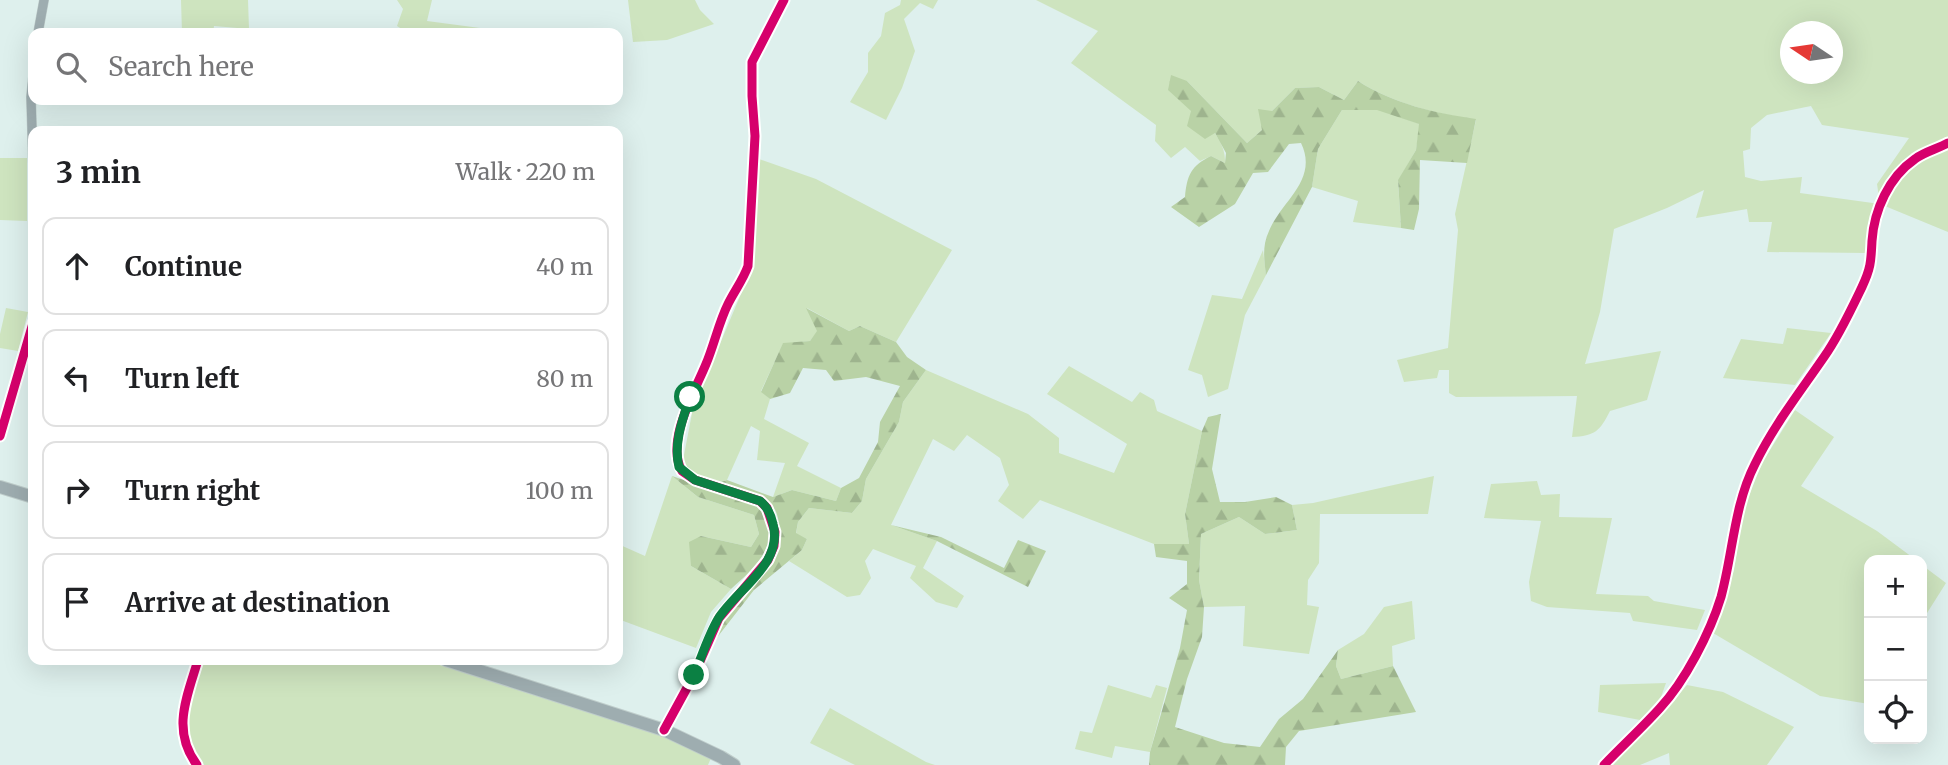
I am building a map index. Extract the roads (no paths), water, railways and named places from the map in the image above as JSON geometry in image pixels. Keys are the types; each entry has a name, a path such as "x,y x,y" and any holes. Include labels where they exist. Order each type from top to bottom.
{"street":[{"path":"39,28 44,0"},
{"path":"664,730 694,675 719,618 766,564 774,546 773,522 765,505 695,480 682,471 677,454 682,421 690,397 748,266 755,136 752,62 784,0"},
{"path":"31,105 32,126"},
{"path":"1604,765 1661,707 1696,652 1720,599 1738,512 1754,466 1791,401 1826,355 1863,286 1873,256 1875,223 1888,188 1899,173 1916,158 1948,143"},
{"path":"0,436 28,340"},
{"path":"0,487 28,495"},
{"path":"197,665 185,704 182,732 184,744 197,765"},
{"path":"462,665 664,730 734,765"}]}
